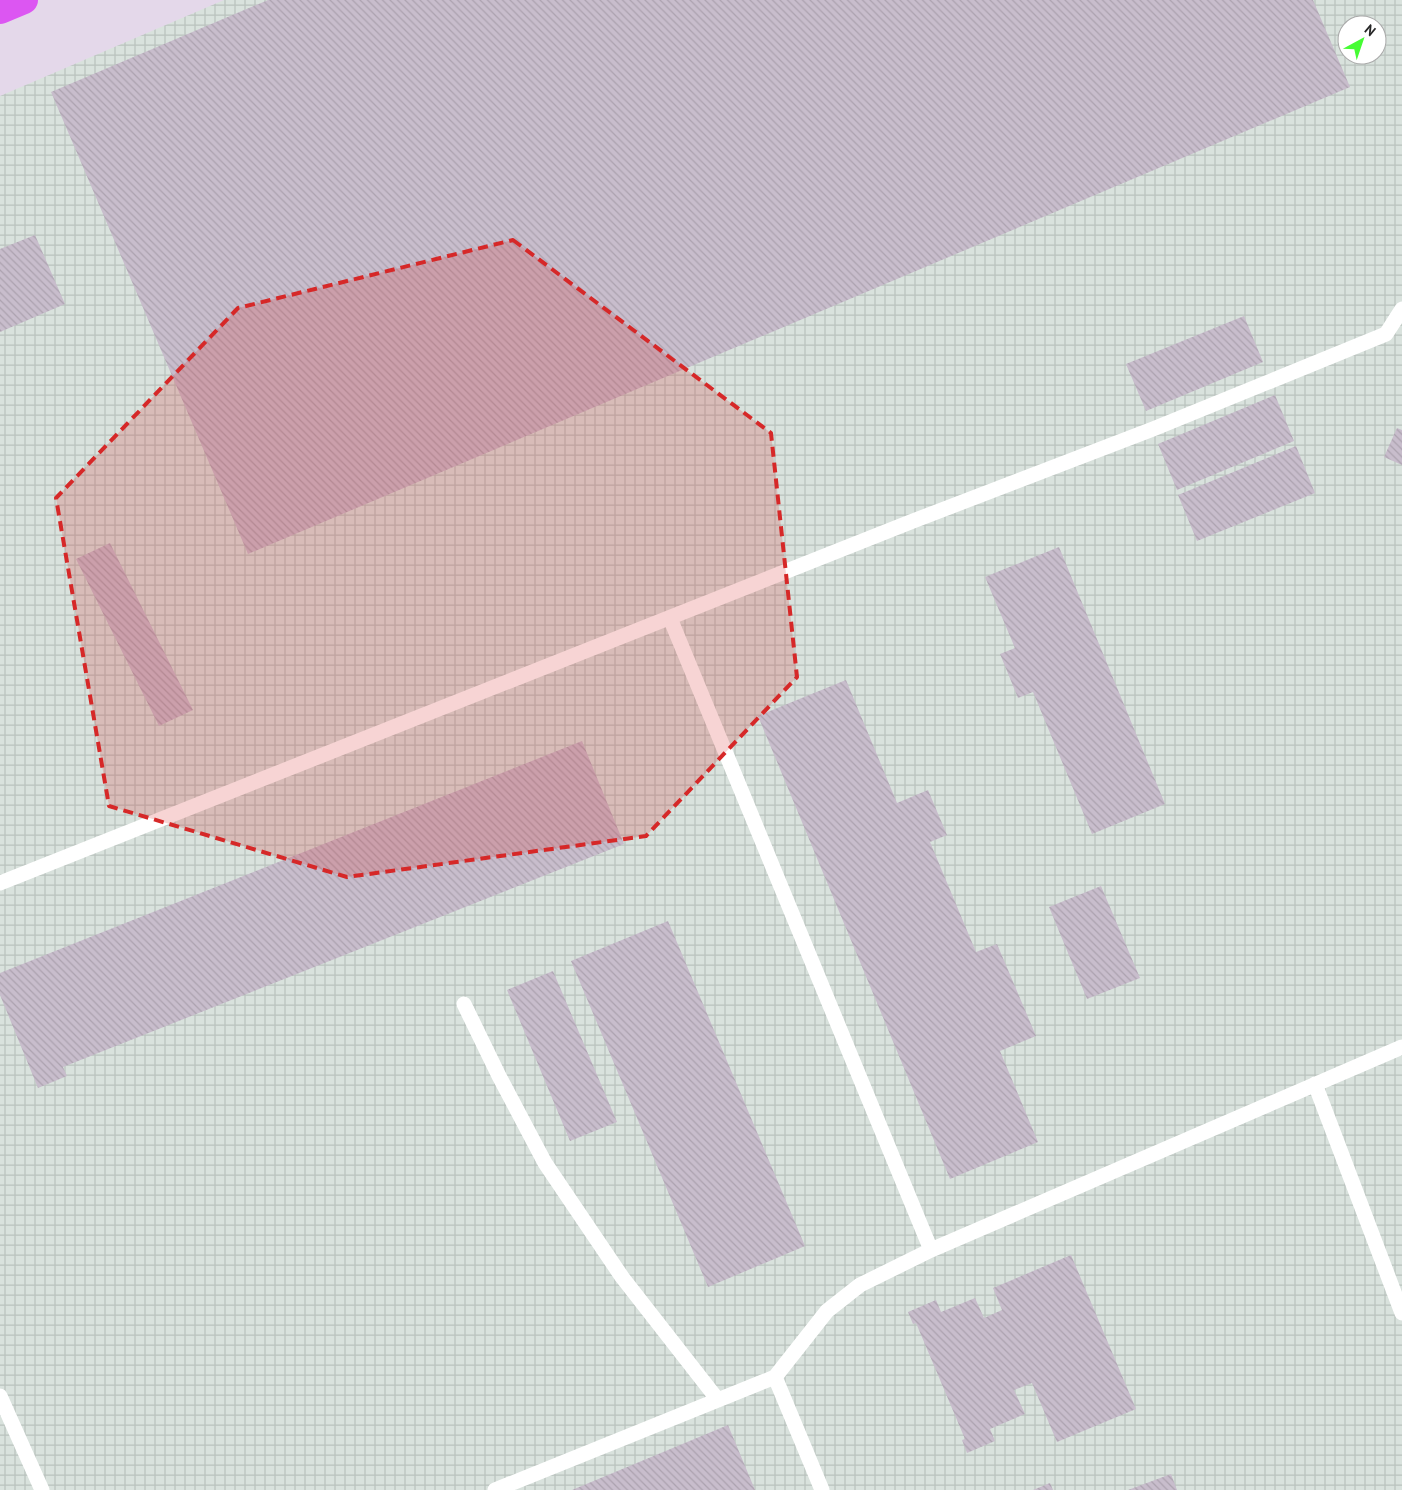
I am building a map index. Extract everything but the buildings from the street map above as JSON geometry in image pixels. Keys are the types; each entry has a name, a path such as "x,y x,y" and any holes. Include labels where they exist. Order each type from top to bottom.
{"main road":[{"path":"0,10 24,0"}],"lane":[{"path":"0,883 913,521 1153,429 1386,334 1402,309"},
{"path":"670,618 931,1250"},
{"path":"464,1004 499,1076 546,1163 622,1277 718,1400"},
{"path":"495,1490 775,1377 827,1311 860,1285 931,1250 1402,1046"},
{"path":"1315,1084 1402,1313"},
{"path":"775,1377 822,1490"},
{"path":"0,1396 42,1490"}],"highlighted area":[{"path":"513,240 771,433 797,677 646,836 347,877 109,806 56,498 238,308"}],"shaded area":[{"path":"224,0 1402,0 1402,1490 0,1490 0,96"}]}
